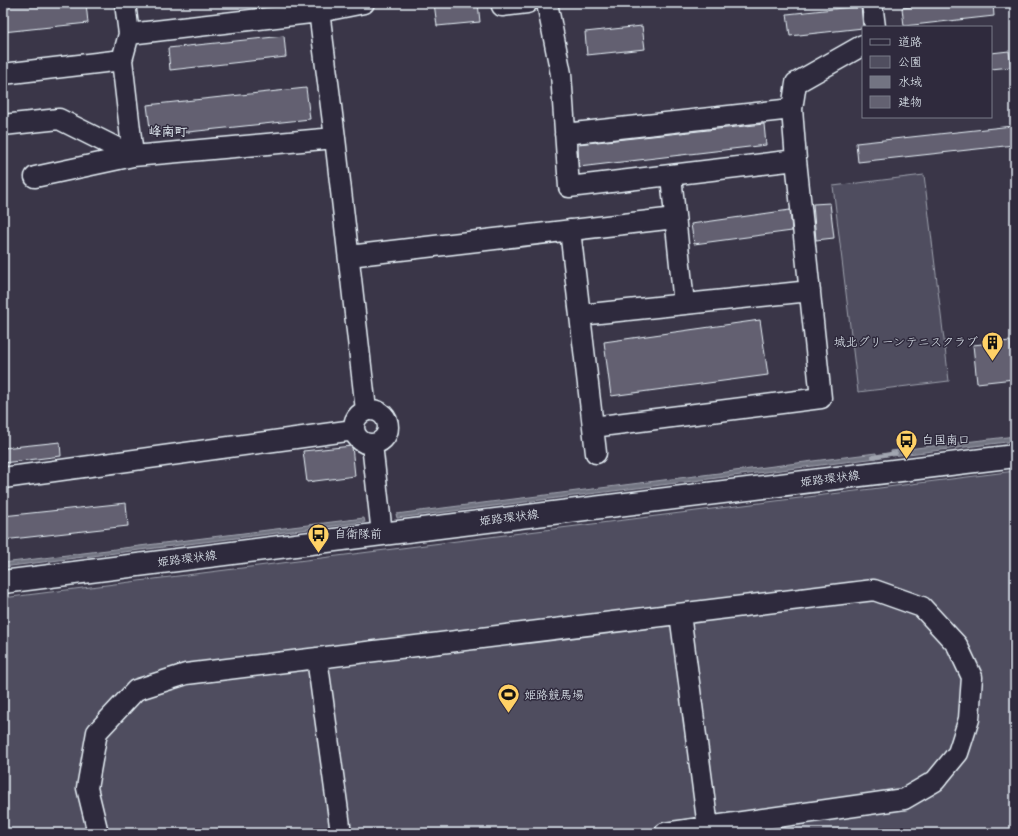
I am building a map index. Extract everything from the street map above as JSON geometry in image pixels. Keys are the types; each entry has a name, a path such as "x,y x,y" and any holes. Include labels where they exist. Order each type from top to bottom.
{"main road":[{"name":"姫路環状線","path":"3,582 1015,456"}],"lane":[{"path":"125,3 129,34 122,60 134,156"},
{"path":"129,34 318,7 364,3"},
{"path":"501,3 502,6 528,3"},
{"path":"547,3 561,74 569,187 796,160"},
{"path":"872,3 875,26"},
{"path":"318,7 335,138 366,410"},
{"path":"594,427 821,398 792,109 796,83 862,46"},
{"path":"3,74 122,60"},
{"path":"565,134 792,109"},
{"path":"3,125 59,119 134,156"},
{"path":"34,177 134,156 335,138"},
{"path":"671,176 684,304"},
{"path":"349,256 675,218"},
{"path":"570,230 596,453"},
{"path":"580,314 810,291"},
{"path":"366,410 374,410 382,413 387,420 389,428 386,436 380,442 372,444 364,443 358,438 354,430 355,422 359,414 366,410"},
{"path":"3,478 354,430"},
{"path":"372,444 382,534"},
{"path":"98,833 87,788 98,732 136,690 186,674 874,590 922,607 957,645 972,677 969,719 958,753 935,781 904,799 665,833"},
{"path":"680,614 708,827"},
{"path":"317,658 341,833"}],"green space":[{"path":"924,175 949,381 858,392 833,186"},
{"name":"姫路競馬場","path":"1015,471 1015,833 3,833 3,598"}],"water":[{"path":"1015,436 1015,441 892,456 891,451"},
{"path":"876,453 877,458 397,518 396,514"},
{"path":"364,518 365,522 3,567 3,563"}],"building":[{"path":"3,3 86,3 88,23 3,32"},
{"path":"434,3 478,3 480,22 437,26"},
{"path":"947,3 993,3 994,16 904,26 902,8"},
{"path":"861,6 863,26 862,28 790,36 787,14"},
{"path":"642,26 645,49 587,55 585,32"},
{"path":"284,36 286,57 170,70 168,48"},
{"path":"1009,51 1011,67 992,69 992,53"},
{"path":"306,88 310,119 151,136 147,105"},
{"path":"764,124 766,145 579,167 578,144"},
{"path":"1012,126 1014,145 858,162 856,143"},
{"path":"830,203 834,238 816,240 813,204"},
{"path":"790,210 792,231 694,244 691,224"},
{"path":"760,320 768,375 611,396 604,342"},
{"name":"城北グリーンテニスクラブ","path":"1010,341 1014,379 977,383 973,345"},
{"path":"60,442 61,456 3,463 3,448"},
{"path":"352,446 355,476 307,482 303,451"},
{"path":"126,503 128,526 3,540 3,516"}],"waterway":[{"path":"873,457 896,453"}],"place":[{"name":"城北グリーンテニスクラブ","path":"993,362"},
{"name":"白国南口","path":"907,460"},
{"name":"自衛隊前","path":"318,554"},
{"name":"姫路競馬場","path":"509,714"}],"district":[{"name":"峰南町","path":"168,132"}]}
